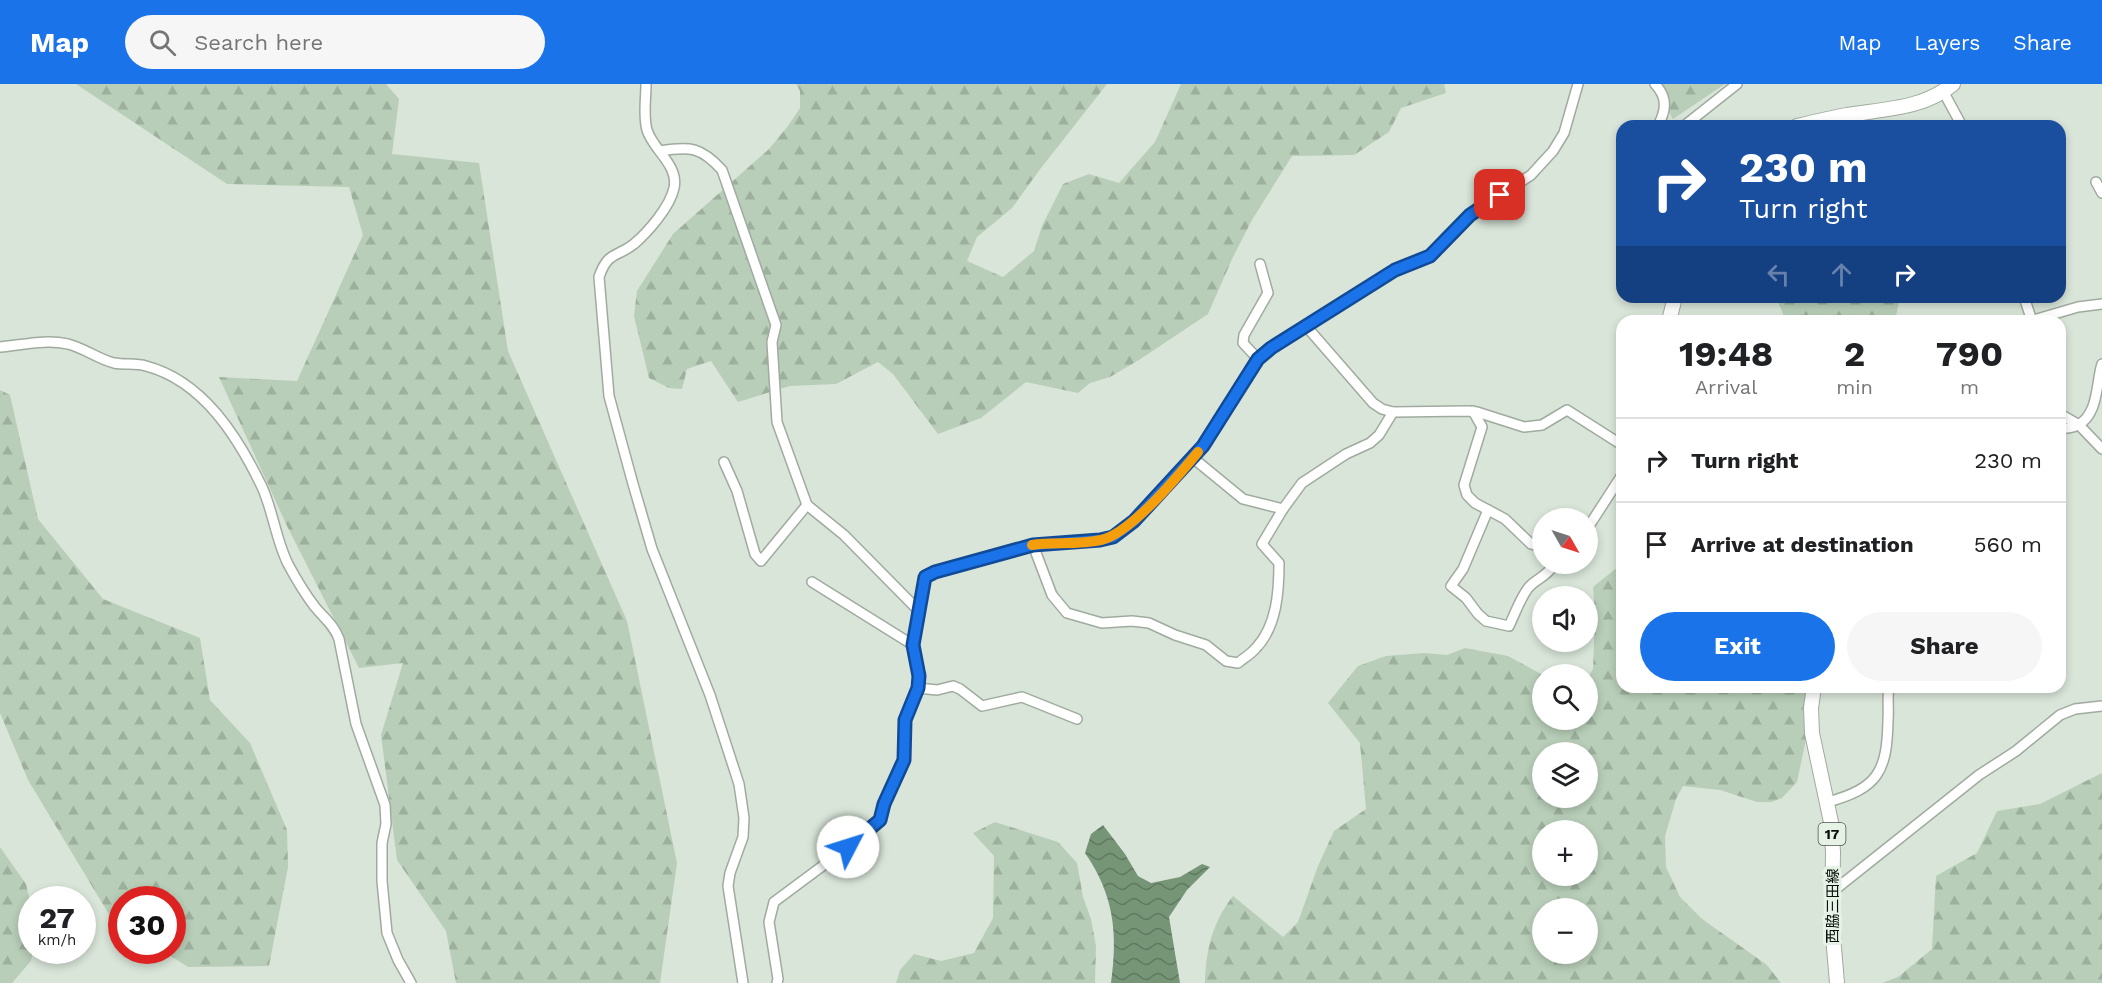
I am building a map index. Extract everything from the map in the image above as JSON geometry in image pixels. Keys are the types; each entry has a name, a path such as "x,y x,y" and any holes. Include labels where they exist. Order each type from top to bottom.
{"main road":[{"path":"1825,120 1913,105 1948,88"},
{"name":"西脇三田線","path":"1813,693 1812,733 1828,802 1833,852 1833,941 1837,983"}],"street":[{"path":"646,84 647,132 672,169 675,178 674,188 668,204 633,244 611,255 603,265 598,277 609,396 652,549 710,694 739,784 744,818 743,837 730,873 728,886 743,983"},
{"path":"777,983 770,922 774,902 880,820 884,804 904,760 905,720 918,688 919,676 913,645 925,577 935,572 1033,545 1113,537 1134,521 1203,446 1258,359 1271,348 1395,270 1430,256 1470,215 1531,175 1553,152 1564,133 1578,84"},
{"path":"1655,84 1661,90 1665,101 1661,120"},
{"path":"1692,120 1737,84"},
{"path":"1948,88 1960,120"},
{"path":"660,151 683,148 698,150 722,170 776,325 772,342 777,422 807,505 844,535 919,611"},
{"path":"2100,180 2102,193"},
{"path":"1258,359 1243,343 1244,335 1268,293 1260,264"},
{"path":"2051,315 2078,307 2102,304"},
{"path":"1306,326 1373,403 1382,409 1393,412 1473,411 1524,427 1542,425 1567,410 1616,441"},
{"path":"0,346 48,341 70,345 113,362 143,365 159,370 181,381 203,399 229,428 244,450 263,490 287,562 315,607 336,630 339,639 356,724 385,805 382,881 387,933 411,983"},
{"path":"2066,428 2079,425 2089,414 2098,389 2102,364"},
{"path":"1473,411 1482,427 1464,485 1467,495 1505,519 1532,544"},
{"path":"1033,545 1052,595 1067,613 1102,623 1132,621 1149,623 1175,635 1206,645 1226,662 1238,663 1258,647 1272,621 1279,591 1279,563 1262,544 1283,509 1302,483 1346,454 1370,443 1379,435 1393,412"},
{"path":"2066,417 2079,425 2102,448"},
{"path":"1193,458 1243,499 1283,509"},
{"path":"724,462 737,491 755,554 762,561 807,505"},
{"path":"1598,512 1616,484"},
{"path":"1488,510 1463,569 1451,586 1466,598 1486,621 1509,627 1525,592 1532,584 1548,574"},
{"path":"812,582 913,645"},
{"path":"918,688 937,690 953,686 960,688 982,706 1022,697 1077,719"},
{"path":"1828,802 1860,791 1872,783 1880,770 1887,747 1889,693"},
{"path":"1832,892 1979,775 2016,751 2060,715 2075,709 2102,706"}],"green space":[{"path":"76,84 386,84 399,99 392,154 479,163 508,351 627,621 677,863 660,983 456,983 446,931 397,860 381,735 403,663 359,668 287,526 219,377 297,381 363,235 349,187 227,184"},
{"path":"796,84 1107,84 1012,208 977,237 967,261 1003,277 1034,251 1042,226 1063,184 1089,174 1119,183 1155,142 1181,84 1444,84 1446,93 1401,108 1389,132 1354,155 1292,156 1252,220 1208,314 1139,360 1110,377 1090,383 1078,393 1026,382 981,418 938,434 893,374 878,362 836,384 790,386 738,402 711,361 687,369 682,389 669,388 649,378 634,316 637,291 673,234 768,150 788,126 800,108 800,91"},
{"path":"1652,84 1725,84 1673,119"},
{"path":"1778,303 1899,303 1896,315 1784,315"},
{"path":"0,390 10,395 38,519 103,599 200,638 210,700 250,743 287,830 288,867 269,966 188,967 183,964 186,964 186,886 108,886 108,913 96,893 96,886 92,886 28,780 0,713"},
{"path":"1616,568 1616,693 1816,693 1797,782 1782,798 1771,802 1757,802 1720,790 1683,786 1676,799 1665,836 1666,867 1680,897 1702,919 1767,965 1781,983 1205,983 1207,959 1215,927 1233,896 1283,937 1298,922 1318,866 1334,831 1366,809 1360,743 1328,703 1358,666 1386,656 1424,653 1447,655 1465,648 1508,656 1532,669 1532,730 1598,730 1598,664 1593,664 1594,652 1598,652 1598,586 1594,586"},
{"path":"2102,773 2102,983 1882,983 1898,977 1932,949 1936,876 1977,853 1997,811 2040,804"},
{"path":"995,822 1058,842 1077,863 1096,946 1095,983 896,983 900,970 914,954 941,961 974,953 993,918 994,856 973,833"},
{"path":"0,847 26,884 26,886 18,886 18,964 28,964 12,983 0,983"}],"water":[{"path":"1103,825 1138,876 1151,883 1180,877 1202,864 1210,867 1187,890 1169,917 1180,983 1111,983 1114,948 1108,899 1085,853 1091,834"}],"slow traffic":[{"path":"1032,545 1113,537 1134,521 1198,452"}],"route":[{"path":"848,847 880,820 884,804 904,760 905,720 918,688 919,676 913,645 925,577 935,572 1033,545 1100,540 1113,537 1124,530 1203,446 1258,359 1271,348 1395,270 1430,256 1470,215 1500,195"}]}
